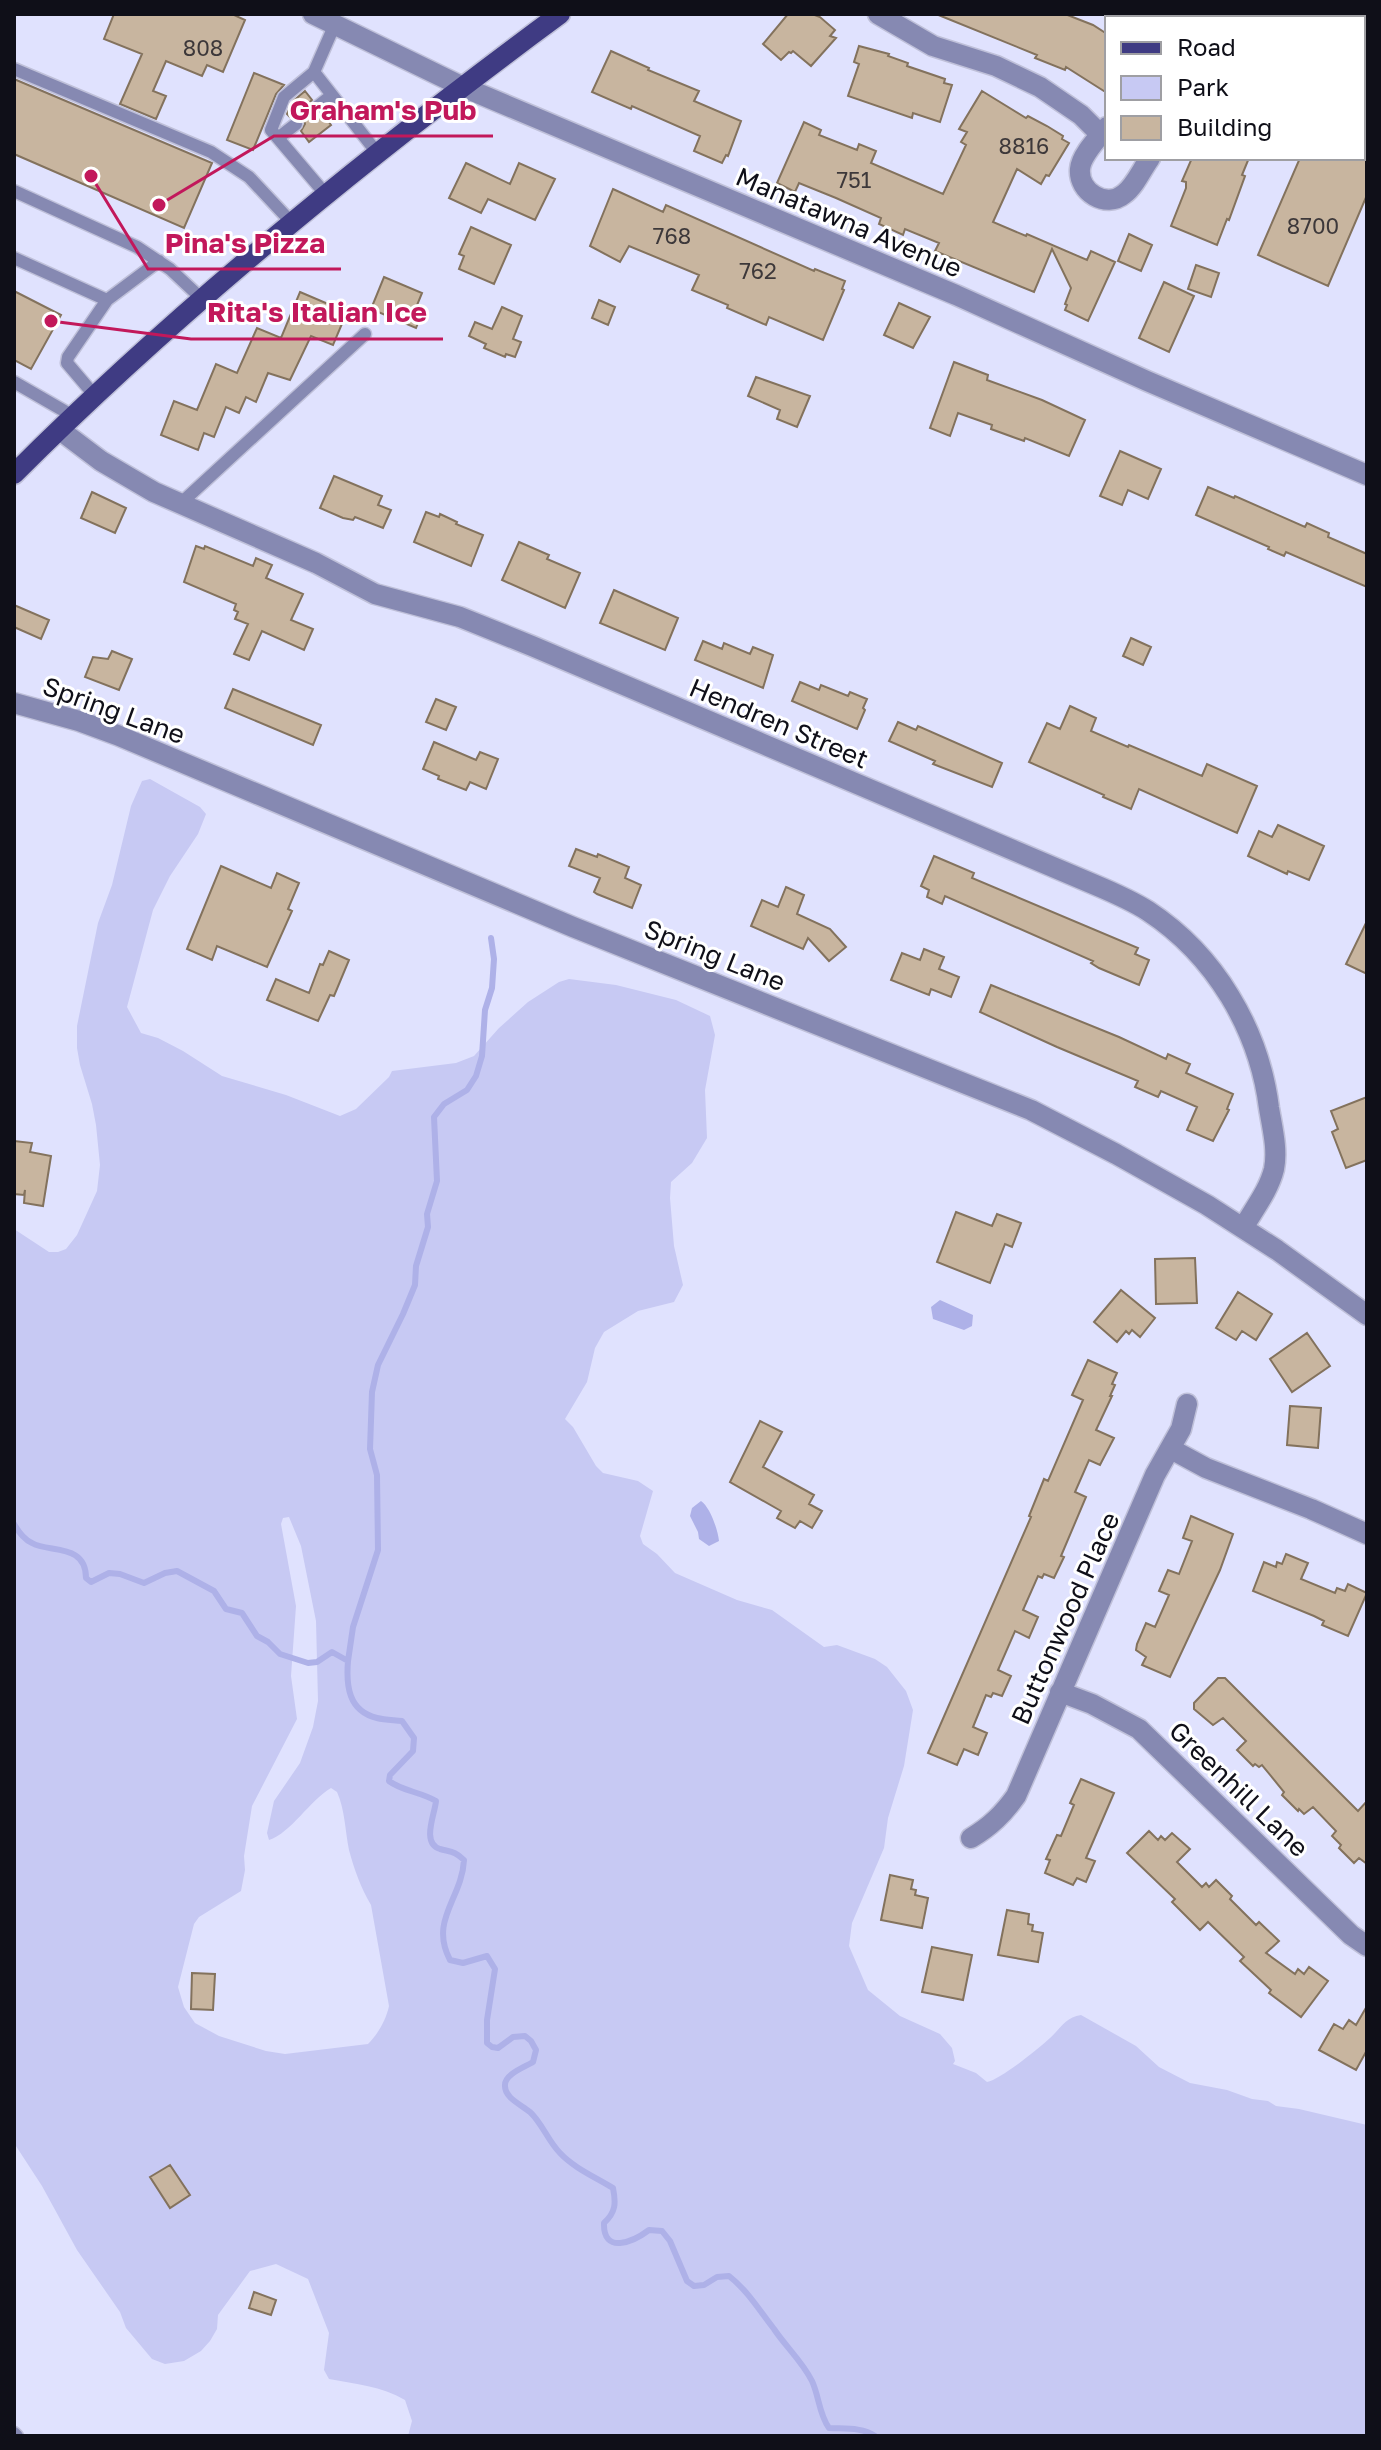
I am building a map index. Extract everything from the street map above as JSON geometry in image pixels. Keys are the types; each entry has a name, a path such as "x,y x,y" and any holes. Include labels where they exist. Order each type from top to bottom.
{"main road":[{"path":"16,469 203,300 293,224 463,87 560,14"}],"street":[{"name":"Manatawna Avenue","path":"313,14 463,87 956,295 1367,475"},
{"path":"878,14 933,46 996,66 1040,87 1104,131 1082,162 1080,170 1084,187 1098,198 1107,200 1123,195 1149,160"},
{"name":"Hendren Street","path":"66,423 131,480 316,563 375,594 460,617 532,646 1093,884 1147,910 1185,941 1219,981 1242,1019 1258,1059 1268,1097 1276,1158 1269,1184 1243,1228"},
{"name":"Spring Lane","path":"14,703 117,735 573,927 1031,1110 1116,1154 1243,1228 1367,1315"},
{"name":"Buttonwood Place","path":"971,1838 989,1827 1016,1796 1155,1475 1181,1429 1187,1404"},
{"path":"1171,1449 1206,1468 1367,1534"},
{"name":"Greenhill Lane","path":"1060,1692 1119,1716 1139,1729 1351,1935 1367,1946"}],"lane":[{"path":"327,196 271,130 284,97 314,72 335,24"},
{"path":"14,69 211,152 249,177 293,224"},
{"path":"314,72 378,154"},
{"path":"317,107 332,95"},
{"path":"278,138 296,124"},
{"path":"14,191 137,247 159,261 203,300"},
{"path":"14,258 107,300"},
{"path":"95,396 67,363 68,357 107,300 159,261"},
{"path":"180,504 365,334"},
{"path":"14,382 66,423"}],"green space":[{"path":"150,779 200,807 206,814 198,834 170,876 153,910 127,1007 141,1033 183,1051 222,1076 286,1095 340,1116 356,1109 392,1071 456,1063 474,1056 528,1002 569,979 616,985 676,1000 710,1016 715,1035 705,1090 707,1138 692,1163 671,1182 674,1246 683,1285 674,1302 638,1311 604,1332 595,1348 587,1382 565,1419 603,1473 638,1481 653,1491 640,1536 643,1544 675,1573 737,1600 772,1610 824,1647 837,1645 875,1659 887,1667 906,1691 913,1710 904,1766 888,1818 884,1848 852,1923 849,1946 868,1990 900,2016 940,2034 952,2048 953,2064 976,2073 987,2082 1028,2056 1068,2021 1081,2015 1136,2046 1159,2067 1190,2083 1227,2090 1276,2106 1367,2125 1367,2436 408,2436 412,2421 405,2400 378,2389 329,2379 324,2370 329,2333 308,2279 276,2264 250,2271 218,2315 217,2329 210,2341 201,2351 184,2361 165,2364 152,2359 126,2328 120,2312 77,2250 14,2143 14,1229 49,1252 66,1249 77,1235 97,1191 100,1165 96,1125 80,1065 77,1026 98,923 112,885 131,806 142,781","holes":["289,1517 301,1546 316,1621 318,1701 313,1727 300,1763 274,1801 267,1833 269,1840 277,1836 323,1793 331,1788 337,1792 351,1857 371,1905 389,2006 381,2026 368,2044 285,2054 219,2036 195,2023 184,2007 178,1987 194,1924 199,1917 241,1891 252,1806 297,1719 291,1676 296,1606 281,1524 283,1518"]}],"shaded area":[{"path":"940,1300 973,1315 972,1326 964,1330 933,1319 931,1307"},
{"path":"701,1501 710,1513 719,1541 709,1546 699,1539 690,1516 692,1508"}],"building":[{"path":"114,14 232,14 245,20 223,72 207,65 202,76 166,61 153,91 166,96 156,119 120,104 142,54 104,39"},
{"path":"788,14 812,14 835,30 830,36 836,38 811,66 793,51 781,60 763,44"},
{"path":"936,14 1065,14 1093,25 1105,33 1105,92 1066,67 1065,70 1035,58 1037,55"},
{"path":"859,46 889,54 908,63 907,66 945,79 944,83 952,85 940,122 913,113 912,118 848,96 859,64 854,62"},
{"path":"611,51 699,91 694,101 741,121 728,156 722,163 694,151 700,136 592,92"},
{"path":"254,73 284,85 276,94 253,150 227,140"},
{"path":"14,79 212,163 184,228 14,154"},
{"path":"305,91 312,100 308,104 310,112 314,116 323,114 331,125 309,142 301,131 305,124 303,118 287,114 292,102"},
{"path":"982,91 1026,118 1028,116 1047,126 1069,143 1041,184 1017,169 993,222 1087,260 1091,251 1115,262 1088,321 1065,310 1071,288 1052,249 1034,292 935,251 939,243 905,229 903,235 879,224 881,218 836,198 799,183 795,192 777,183 804,122 821,130 819,135 857,150 859,144 876,151 871,163 943,194 966,145 961,142 967,132 959,129"},
{"path":"1367,158 1367,195 1328,286 1258,255 1299,160"},
{"path":"1191,160 1248,160 1229,220 1217,245 1171,226 1186,188 1186,182 1182,181"},
{"path":"466,163 510,184 519,163 555,179 535,220 488,199 481,213 449,198"},
{"path":"613,189 663,212 666,205 814,271 845,281 823,340 769,317 766,325 727,308 728,305 692,290 699,275 629,246 620,262 590,246"},
{"path":"471,227 511,245 494,284 459,269 464,256 459,254"},
{"path":"1129,234 1152,245 1141,271 1118,261"},
{"path":"1196,265 1219,273 1211,297 1188,289"},
{"path":"384,277 422,293 415,310 422,313 416,328 371,309"},
{"path":"1164,282 1194,296 1169,352 1139,338"},
{"path":"14,291 61,315 31,369 14,360"},
{"path":"300,292 347,312 333,345 311,336 290,380 268,373 256,402 246,397 239,413 226,407 214,437 204,433 198,450 161,435 174,401 197,410 216,364 237,373 257,328 281,338"},
{"path":"599,300 615,307 608,325 592,318"},
{"path":"899,303 930,317 913,348 884,335"},
{"path":"502,307 522,316 513,339 521,342 515,357 506,354 505,357 484,348 486,344 469,336 475,322 492,329"},
{"path":"954,362 988,375 987,380 1085,420 1069,456 1025,438 1024,441 991,429 992,425 958,413 950,436 930,428"},
{"path":"756,377 810,396 797,427 777,419 780,410 748,396"},
{"path":"1120,451 1161,469 1148,499 1128,490 1122,505 1100,496"},
{"path":"334,476 382,496 378,505 391,510 383,528 355,517 353,520 343,518 320,508"},
{"path":"1208,487 1305,527 1307,523 1329,533 1328,537 1367,554 1367,587 1286,552 1284,556 1196,515"},
{"path":"92,492 126,508 115,533 81,518"},
{"path":"426,512 439,517 440,514 483,535 471,566 414,542"},
{"path":"519,542 549,555 547,559 580,573 565,608 502,580"},
{"path":"196,546 204,549 205,546 253,566 256,558 272,565 266,578 303,594 291,620 313,629 304,650 262,631 249,660 234,654 248,624 235,619 238,612 234,610 236,604 184,582"},
{"path":"614,590 678,618 665,650 600,623"},
{"path":"14,605 49,620 41,639 14,627"},
{"path":"1131,638 1151,647 1143,665 1123,656"},
{"path":"703,641 722,649 724,643 750,654 753,647 773,655 763,688 695,660"},
{"path":"112,651 132,659 119,690 85,677 93,657 108,659"},
{"path":"800,682 819,690 821,685 848,696 850,692 867,699 857,729 792,701"},
{"path":"233,689 321,725 313,745 225,708"},
{"path":"436,699 456,707 446,730 426,722"},
{"path":"1070,706 1096,718 1091,731 1128,747 1202,776 1207,764 1257,786 1237,833 1139,789 1131,809 1029,762 1047,723 1060,729"},
{"path":"898,722 916,730 918,726 1002,763 992,787 933,764 935,761 889,741"},
{"path":"434,742 476,760 480,752 498,759 486,789 470,782 466,790 438,779 439,776 423,769"},
{"path":"1278,825 1324,846 1309,880 1288,871 1287,874 1248,856 1259,831 1272,837"},
{"path":"576,849 629,867 625,878 641,885 632,908 594,892 600,878 569,866"},
{"path":"934,856 974,873 972,878 1138,948 1135,954 1149,960 1139,985 1099,968 1091,963 1093,961 945,896 942,904 927,897 929,890 921,886"},
{"path":"221,866 271,888 277,873 299,883 288,909 292,911 267,967 217,946 212,960 187,949"},
{"path":"786,887 804,895 797,914 830,929 846,947 829,961 808,938 803,949 751,926 762,900 778,907"},
{"path":"1367,921 1367,974 1346,964"},
{"path":"924,949 944,957 939,969 959,977 951,997 931,989 929,995 891,980 902,953 920,960"},
{"path":"329,951 349,960 334,996 330,995 318,1021 267,1000 276,979 309,993 320,964 323,965"},
{"path":"991,985 1166,1059 1168,1054 1190,1064 1186,1073 1233,1094 1229,1110 1213,1141 1187,1130 1197,1107 1161,1091 1158,1097 1135,1087 1138,1081 980,1012"},
{"path":"1367,1097 1367,1160 1346,1168 1332,1132 1338,1129 1331,1111"},
{"path":"14,1141 32,1143 30,1152 51,1156 43,1206 24,1203 25,1190 24,1195 14,1194"},
{"path":"956,1212 992,1226 997,1214 1021,1223 1012,1247 1005,1244 990,1283 937,1262"},
{"path":"1195,1258 1197,1303 1156,1304 1155,1259"},
{"path":"1121,1290 1155,1318 1140,1337 1132,1330 1129,1334 1126,1331 1117,1342 1094,1322"},
{"path":"1238,1292 1272,1314 1256,1340 1242,1331 1236,1340 1216,1328"},
{"path":"1307,1333 1330,1366 1292,1392 1270,1359"},
{"path":"1088,1360 1117,1373 1112,1384 1115,1385 1112,1396 1096,1430 1114,1438 1100,1465 1089,1460 1075,1492 1086,1497 1054,1578 1044,1574 1042,1578 1038,1576 1023,1610 1038,1617 1029,1638 1015,1631 998,1670 1011,1676 1002,1696 993,1693 991,1697 986,1695 973,1727 987,1733 978,1755 964,1749 957,1765 928,1753 1031,1517 1044,1479 1048,1481 1083,1400 1072,1395"},
{"path":"1290,1406 1321,1408 1318,1448 1287,1445"},
{"path":"760,1421 782,1432 763,1467 814,1495 809,1504 822,1511 812,1528 800,1521 795,1528 777,1518 781,1511 730,1482"},
{"path":"1191,1516 1233,1534 1220,1570 1170,1677 1142,1665 1146,1657 1136,1650 1146,1623 1155,1627 1169,1595 1159,1591 1168,1570 1179,1574 1192,1541 1183,1538"},
{"path":"1286,1554 1308,1563 1301,1579 1335,1593 1337,1588 1345,1591 1348,1584 1367,1593 1348,1636 1322,1625 1324,1621 1314,1616 1253,1591 1264,1562 1276,1567 1277,1562 1282,1564"},
{"path":"1218,1678 1225,1678 1358,1811 1367,1801 1367,1864 1359,1858 1354,1863 1332,1836 1336,1831 1313,1807 1304,1814 1298,1811 1282,1795 1284,1792 1262,1765 1253,1766 1237,1750 1246,1741 1223,1718 1213,1725 1194,1709 1194,1703"},
{"path":"1081,1779 1114,1793 1086,1858 1095,1861 1086,1882 1077,1878 1073,1885 1045,1873 1050,1860 1046,1859 1057,1835 1061,1836 1074,1805 1070,1803"},
{"path":"1149,1831 1158,1840 1161,1836 1165,1840 1172,1833 1190,1849 1177,1862 1202,1887 1206,1883 1209,1887 1216,1880 1256,1925 1259,1922 1279,1941 1266,1953 1295,1974 1298,1969 1304,1974 1309,1967 1328,1981 1301,2017 1269,1993 1271,1990 1240,1961 1244,1957 1208,1922 1200,1930 1172,1902 1175,1899 1127,1853"},
{"path":"890,1875 913,1880 911,1889 916,1890 915,1895 928,1898 922,1928 881,1920"},
{"path":"1007,1910 1029,1914 1028,1924 1033,1925 1032,1931 1043,1933 1038,1962 998,1955"},
{"path":"932,1947 972,1955 963,2000 922,1992"},
{"path":"192,1973 215,1974 213,2010 191,2009"},
{"path":"1367,2006 1367,2050 1356,2070 1319,2050 1334,2024 1343,2029 1349,2020 1356,2025"},
{"path":"170,2165 190,2195 170,2208 150,2177"},
{"path":"254,2292 276,2300 271,2315 249,2308"}],"waterway":[{"path":"348,1661 353,1627 378,1550 377,1475 370,1449 372,1392 378,1365 415,1285 416,1266 437,1181 434,1117 444,1104 467,1090 476,1076 482,1056 485,1010 492,988 494,959 491,938"},
{"path":"14,1524 32,1543 65,1551 80,1559 86,1578 91,1582 109,1573 144,1583 177,1571 214,1591 226,1609 242,1613 257,1636 280,1654 308,1663 317,1662 332,1652 348,1661 349,1688 360,1710 380,1719 402,1721 414,1738 413,1751 390,1775 389,1781 436,1801 430,1828 431,1841 434,1846 455,1853 464,1860 445,1921 444,1946 450,1960 463,1963 487,1956 495,1969 487,2020 487,2043 498,2048 513,2037 525,2036 536,2050 533,2062 506,2081 507,2094 534,2116 566,2158 613,2188 614,2207 604,2223 608,2239 620,2243 649,2230 662,2231 670,2241 687,2281 694,2286 729,2276 748,2294 804,2367 829,2428 859,2430 875,2436"}],"place":[{"name":"Pina's Pizza","path":"91,176"},
{"name":"Graham's Pub","path":"159,205"},
{"name":"Rita's Italian Ice","path":"51,321"}]}
